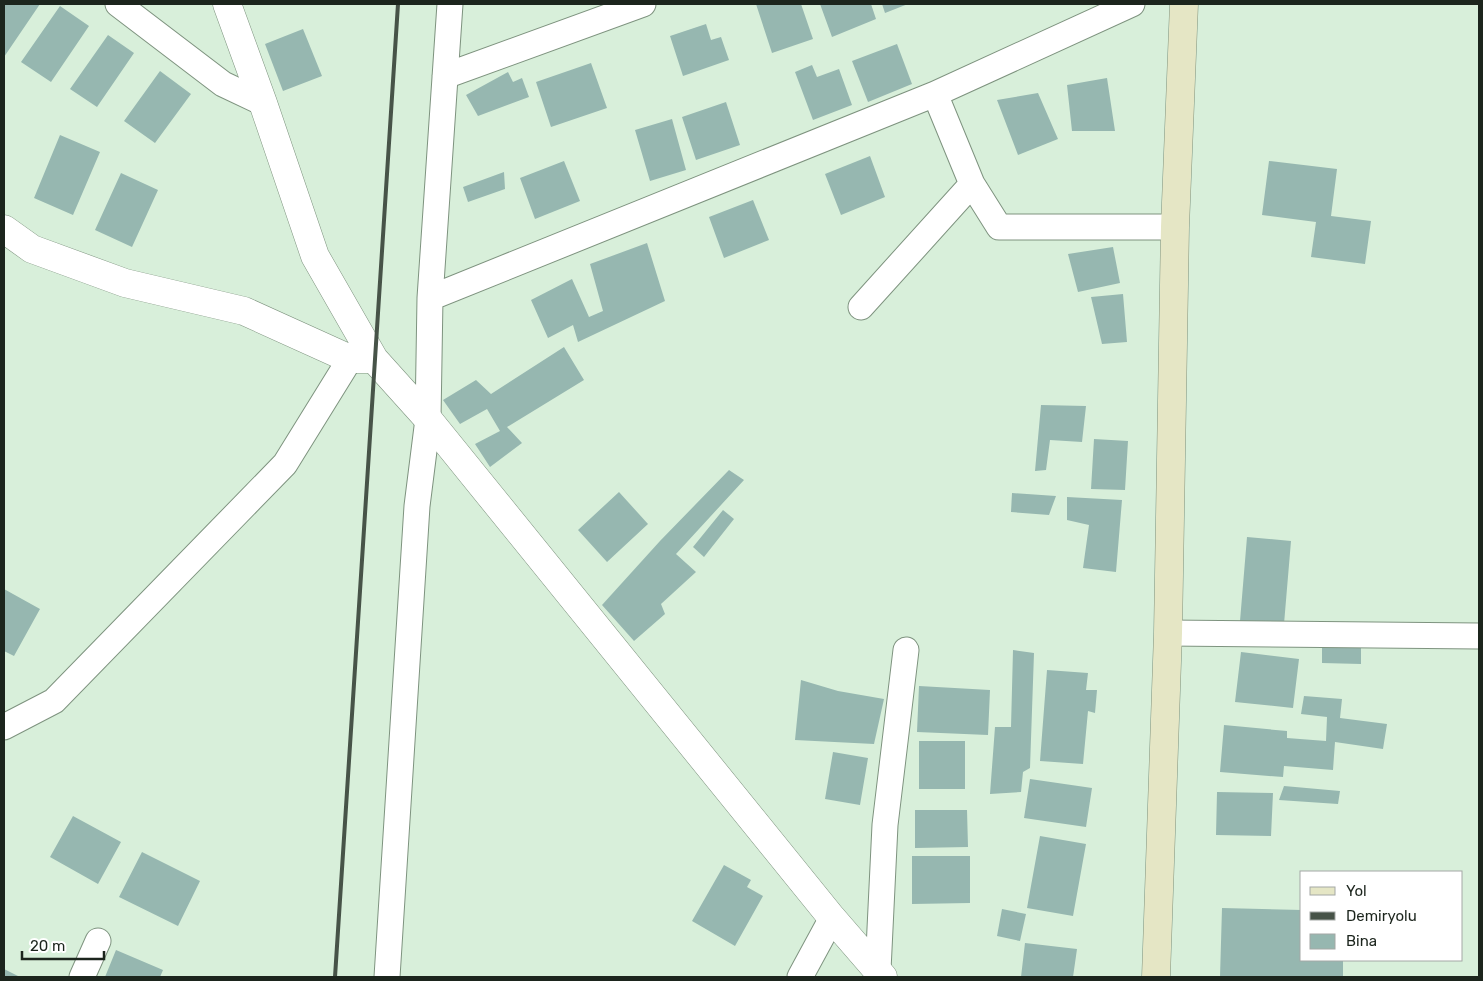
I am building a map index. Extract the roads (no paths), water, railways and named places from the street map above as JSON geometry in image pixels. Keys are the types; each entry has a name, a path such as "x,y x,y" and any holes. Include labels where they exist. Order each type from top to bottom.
{"main road":[{"path":"1156,977 1168,633 1175,227 1184,4"}],"street":[{"path":"118,4 223,84 263,103"},
{"path":"227,4 315,256 362,359"},
{"path":"387,977 417,506 428,419 430,298 450,4"},
{"path":"446,76 643,4"},
{"path":"430,298 935,94 1132,4"},
{"path":"935,94 972,184 999,227 1175,227"},
{"path":"862,307 972,184"},
{"path":"4,229 32,249 125,283 244,311 362,359 428,419 832,918 881,974"},
{"path":"4,727 54,701 285,464 362,359"},
{"path":"1168,633 1479,636"},
{"path":"881,974 884,825 906,650"},
{"path":"800,977 832,918"},
{"path":"82,977 98,941"}],"railway":[{"path":"335,977 398,4"}]}
